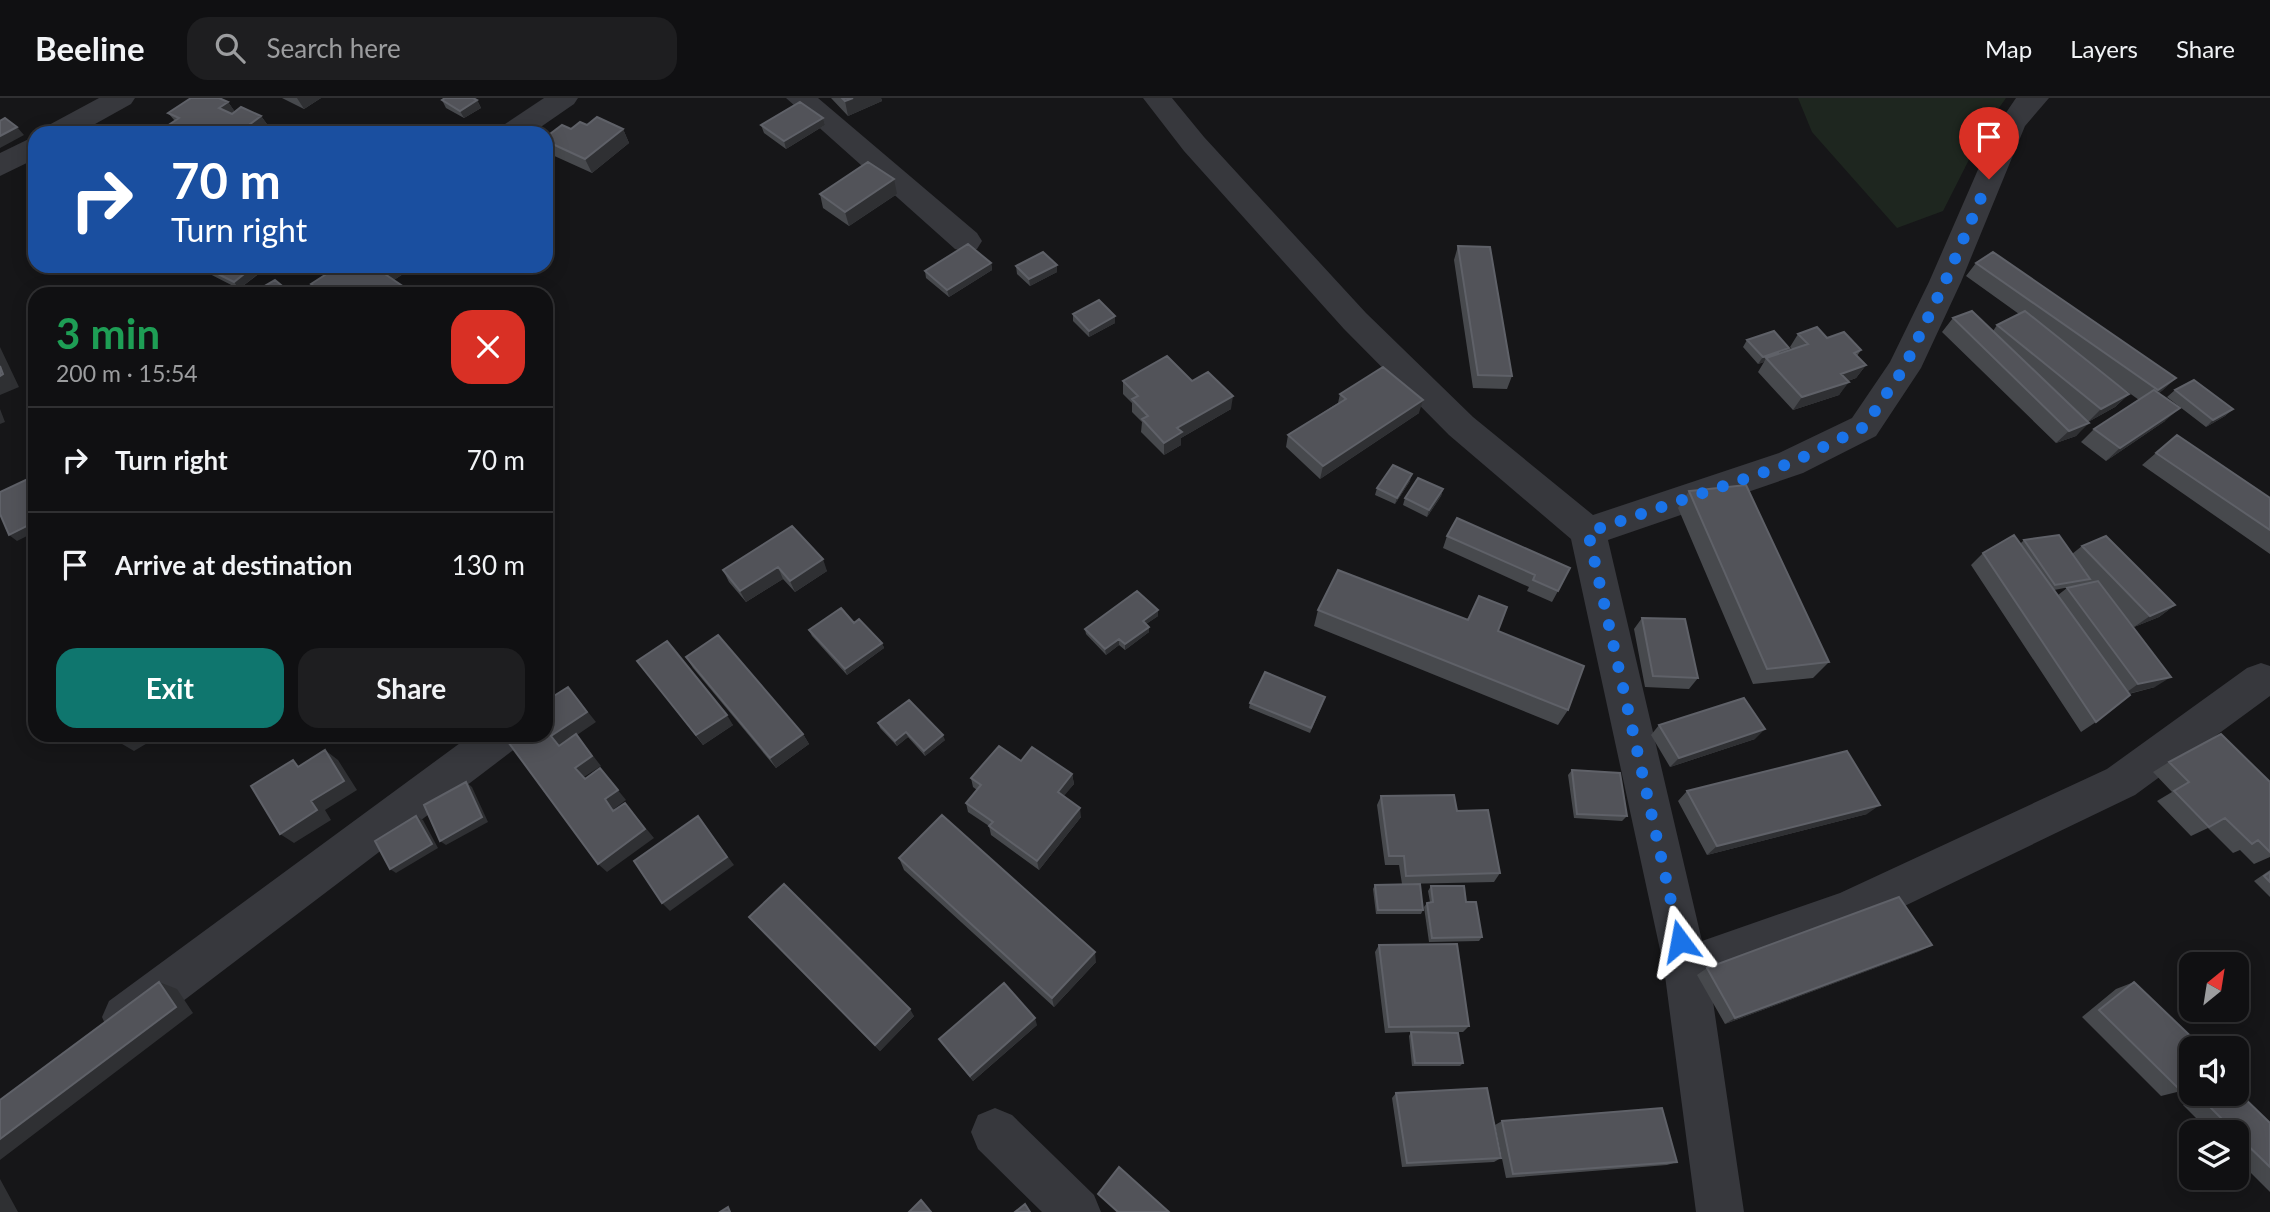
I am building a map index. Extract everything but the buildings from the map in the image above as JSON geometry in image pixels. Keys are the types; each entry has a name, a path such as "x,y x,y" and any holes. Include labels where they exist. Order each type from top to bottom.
{"street":[{"path":"70,126 121,98"},
{"path":"522,126 564,98"},
{"path":"800,98 966,241"},
{"path":"1157,98 1194,144 1355,320 1461,426 1588,532 1686,968 1720,1212"},
{"path":"1588,532 1791,463 1864,427 1904,368 1945,282 2011,126 2023,107 2035,98"},
{"path":"0,166 28,150"},
{"path":"1686,968 1848,911 2121,782 2261,680"},
{"path":"99,1037 493,742"},
{"path":"995,1132 1077,1212"}],"shaded area":[{"path":"1798,98 2006,98 1986,126 1943,211 1897,228 1812,132"}],"route":[{"path":"1680,941 1588,532 1791,463 1864,427 1904,368 1945,282 1989,179"}]}
